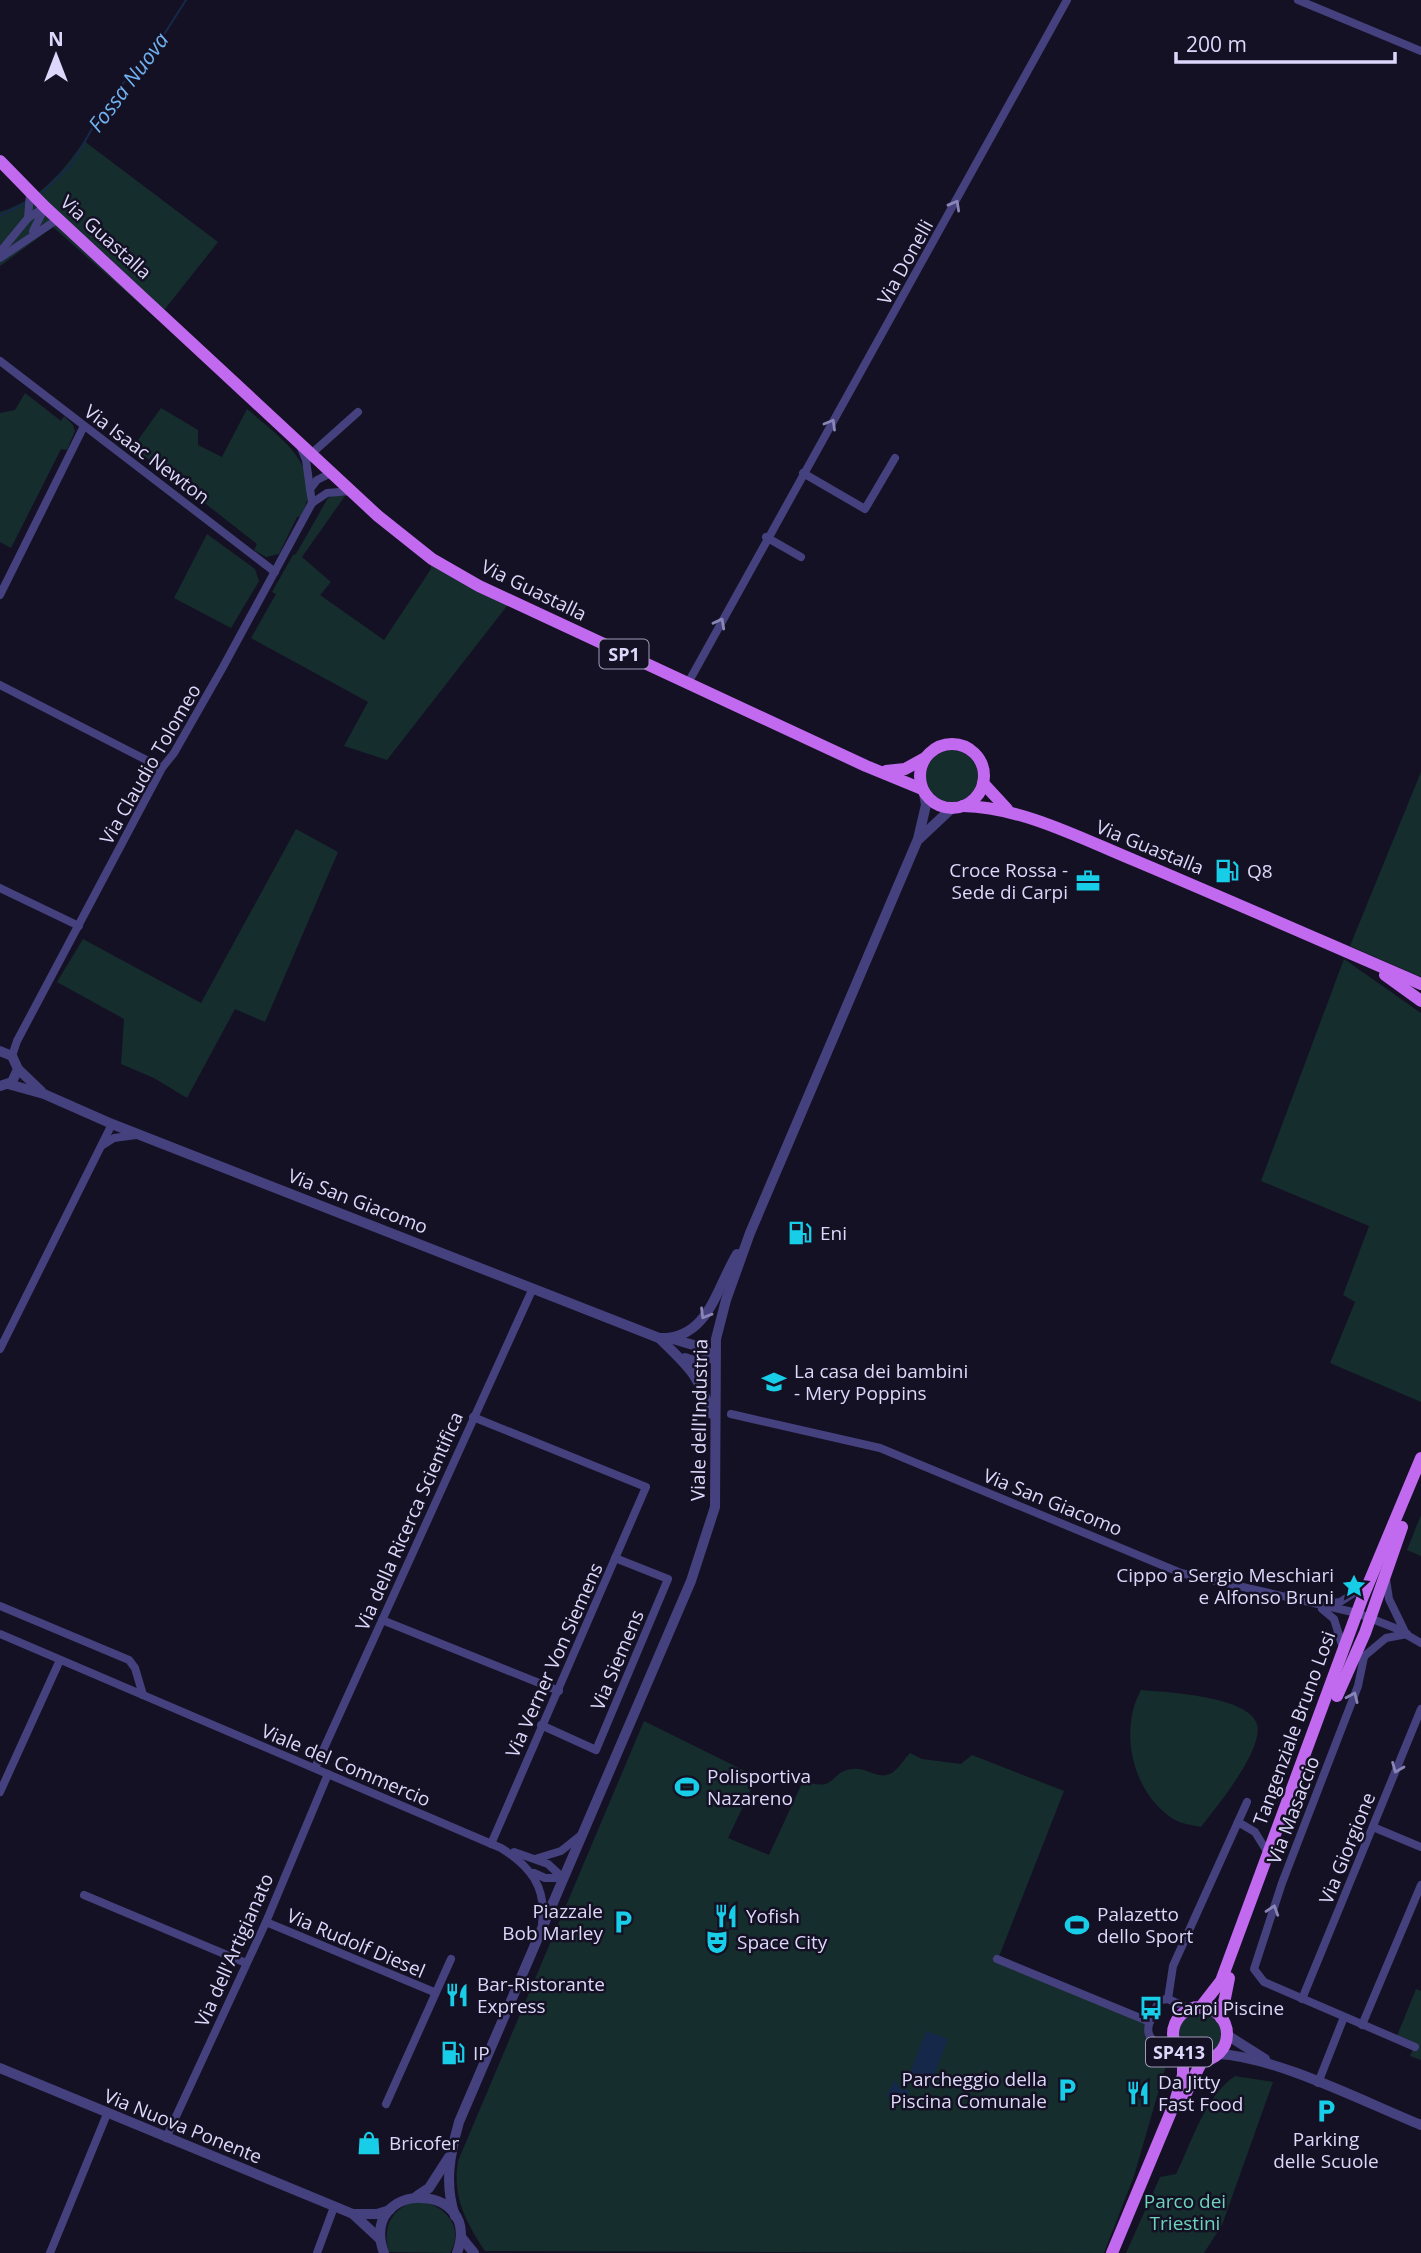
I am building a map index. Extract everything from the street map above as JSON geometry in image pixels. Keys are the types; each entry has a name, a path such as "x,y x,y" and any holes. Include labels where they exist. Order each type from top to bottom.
{"main road":[{"name":"Via Guastalla","path":"0,161 30,194 331,473 432,559 479,586 923,791"},
{"path":"950,744 969,748 982,764 983,783 979,793 958,807 932,801 923,791 919,773 931,751 950,744"},
{"path":"882,771 905,769 925,758"},
{"name":"Via Guastalla","path":"983,783 996,801 1010,811 1133,860 1421,984"},
{"name":"Via Guastalla","path":"958,807 1010,811"},
{"name":"Via Guastalla","path":"1352,954 1421,1001"},
{"name":"Tangenziale Bruno Losi","path":"1221,2018 1223,1997 1251,1910 1349,1669 1373,1574 1421,1458"},
{"name":"Tangenziale Bruno Losi","path":"1195,2009 1221,1981 1343,1656 1386,1571 1421,1479"},
{"name":"SP413","path":"1195,2009 1214,2012 1221,2018 1227,2035 1218,2054 1202,2061 1180,2053 1174,2027 1195,2009"},
{"path":"1112,2253 1175,2102 1183,2076 1180,2053"},
{"path":"1121,2253 1192,2079 1202,2061"}],"street":[{"name":"Via Donelli","path":"688,683 766,537 1067,0"},
{"path":"1298,0 1421,51"},
{"path":"28,218 30,194"},
{"path":"0,252 28,218 45,207"},
{"path":"29,236 45,207"},
{"path":"0,258 58,219"},
{"name":"Via Isaac Newton","path":"0,361 275,572"},
{"path":"311,454 358,412"},
{"path":"0,595 84,426"},
{"path":"297,441 306,460 312,503 335,491 351,491"},
{"path":"803,473 865,509 895,458"},
{"path":"310,489 317,480 331,473"},
{"path":"320,497 327,488 331,473"},
{"name":"Via Claudio Tolomeo","path":"5,1053 17,1041 162,768 174,753 312,503"},
{"path":"766,537 801,557"},
{"path":"0,685 162,768"},
{"name":"Viale dell'Industria","path":"461,2236 449,2193 450,2157 459,2122 709,1534 716,1494 714,1357 726,1300 750,1233 918,839 926,806 923,791"},
{"name":"Viale dell'Industria","path":"918,839 958,807"},
{"path":"0,888 79,926"},
{"path":"4,1085 18,1069 5,1053"},
{"name":"Via San Giacomo","path":"18,1069 44,1094"},
{"name":"Via San Giacomo","path":"4,1085 44,1094 112,1124 659,1338 700,1347 714,1357"},
{"path":"0,1349 112,1124"},
{"path":"101,1147 114,1138 141,1135"},
{"path":"672,1339 691,1332 701,1323 750,1233"},
{"name":"Via della Ricerca Scientifica","path":"315,1768 533,1288"},
{"name":"Via San Giacomo","path":"659,1338 681,1356 694,1372 715,1423"},
{"path":"681,1356 696,1362 714,1357"},
{"name":"Via San Giacomo","path":"731,1414 880,1448 1181,1573 1364,1616 1407,1634 1421,1643"},
{"name":"Via Verner Von Siemens","path":"473,1417 646,1488 491,1844"},
{"name":"Via Siemens","path":"541,1726 596,1750 668,1579 615,1558"},
{"path":"1349,1669 1386,1638 1407,1634 1389,1599 1386,1571"},
{"path":"1307,1602 1340,1602 1364,1587 1373,1574"},
{"path":"1307,1602 1329,1612 1334,1619 1341,1637 1343,1656"},
{"path":"0,1606 129,1660 135,1668 143,1695"},
{"path":"382,1620 559,1691"},
{"name":"Viale del Commercio","path":"0,1634 501,1848 532,1872"},
{"name":"Via Masaccio","path":"1303,1998 1264,1982 1254,1969 1275,1903 1358,1686 1364,1657"},
{"path":"0,1792 60,1660"},
{"name":"Via Giorgione","path":"1303,1998 1421,1709"},
{"name":"Via dell'Artigianato","path":"166,2138 266,1922 328,1774"},
{"path":"1168,1999 1173,1965 1247,1802"},
{"path":"1238,1822 1255,1832 1268,1853"},
{"path":"1373,1827 1421,1847"},
{"path":"535,1859 561,1851 581,1835"},
{"path":"501,1848 554,1868 563,1878"},
{"path":"532,1872 545,1878 563,1878"},
{"path":"532,1872 543,1905 539,1933"},
{"path":"1362,2025 1421,1885"},
{"path":"84,1895 246,1963"},
{"name":"Via Rudolf Diesel","path":"266,1922 434,1992"},
{"name":"Via Rudolf Diesel","path":"386,2104 451,1959"},
{"path":"997,1959 1150,2022"},
{"path":"1303,1998 1415,2047"},
{"path":"1180,2053 1151,2039 1147,2032 1150,2022 1159,2001 1168,1999 1195,2009"},
{"path":"1318,2083 1344,2017"},
{"path":"1227,2035 1287,2071"},
{"path":"1218,2054 1239,2056 1287,2071 1421,2124"},
{"name":"Via Nuova Ponente","path":"0,2068 353,2214 377,2214 390,2210"},
{"path":"50,2253 107,2114"},
{"name":"Viale dell'Industria","path":"390,2210 429,2188 450,2157"},
{"path":"415,2197 438,2200 455,2216"},
{"path":"317,2253 334,2207"},
{"path":"384,2253 380,2239 382,2224 390,2210"},
{"name":"Via Nuova Ponente","path":"353,2214 380,2239"},
{"path":"457,2253 461,2236"},
{"path":"461,2236 474,2253"}],"green space":[{"path":"84,141 218,242 157,319 53,227 0,266 0,212 26,201 48,184"},
{"path":"25,393 61,421 64,416 75,431 67,450 61,449 11,548 0,542 0,413 15,410"},
{"path":"161,408 198,430 198,445 222,457 247,409 296,455 304,468 308,483 307,499 301,517 297,517 279,554 266,557 254,550 257,544 133,447"},
{"path":"345,496 302,557 331,582 320,595 384,640 431,569 431,562 510,602 387,760 344,746 368,702 251,638 276,594 272,592 293,555 328,498"},
{"path":"207,534 255,569 259,581 231,628 174,598"},
{"path":"952,750 971,757 978,776 971,795 952,802 933,795 926,776 933,757"},
{"path":"1421,772 1421,977 1350,946"},
{"path":"296,829 338,852 265,1022 235,1009 187,1098 154,1078 121,1064 124,1019 57,982 83,939 201,1003"},
{"path":"1344,959 1421,1013 1421,1402 1330,1363 1355,1302 1343,1295 1369,1226 1261,1181"},
{"path":"1421,1515 1421,1556 1407,1550"},
{"path":"1141,1690 1223,1701 1239,1707 1257,1724 1257,1735 1246,1763 1201,1827 1175,1820 1161,1809 1140,1779 1131,1743 1131,1724 1134,1706"},
{"path":"644,1721 757,1777 728,1838 769,1855 803,1781 814,1784 828,1783 840,1773 853,1769 878,1775 890,1774 910,1753 922,1759 961,1764 972,1755 1064,1791 998,1959 1146,2023 1147,2038 1164,2046 1169,2055 1134,2176 1104,2253 485,2251 462,2209 457,2186 458,2161"},
{"path":"1416,1989 1421,1991 1421,2060 1410,2056 1415,2044 1397,2036"},
{"path":"1200,2013 1215,2020 1222,2035 1215,2050 1200,2057 1185,2050 1178,2035 1185,2020"},
{"name":"Parco dei Triestini","path":"1235,2076 1273,2082 1222,2225 1204,2253 1126,2253 1160,2177 1176,2174 1207,2107 1215,2095"},
{"path":"419,2201 437,2207 450,2219 455,2234 450,2253 389,2252 387,2234 391,2219 402,2207"}],"water":[{"path":"926,2031 948,2039 929,2089 907,2081"},
{"path":"895,2080 901,2089 910,2091 905,2102 886,2096"}],"waterway":[{"name":"Fossa Nuova","path":"41,193 72,164 106,104 124,82 142,69 186,0"},
{"name":"Fossa Nuova","path":"0,216 25,203"}],"place":[{"name":"Q8","path":"1227,871"},
{"name":"Croce Rossa - Sede di Carpi","path":"1088,881"},
{"name":"Eni","path":"800,1233"},
{"name":"La casa dei bambini - Mery Poppins","path":"774,1382"},
{"name":"Cippo a Sergio Meschiari e Alfonso Bruni","path":"1354,1586"},
{"name":"Polisportiva Nazareno","path":"687,1787"},
{"name":"Yofish","path":"726,1916"},
{"name":"Piazzale Bob Marley","path":"623,1922"},
{"name":"Palazetto dello Sport","path":"1077,1925"},
{"name":"Space City","path":"717,1942"},
{"name":"Bar-Ristorante Express","path":"457,1995"},
{"name":"Carpi Piscine","path":"1151,2008"},
{"name":"IP","path":"453,2053"},
{"name":"Parcheggio della Piscina Comunale","path":"1067,2090"},
{"name":"Da Jitty Fast Food","path":"1138,2093"},
{"name":"Parking delle Scuole","path":"1326,2111"},
{"name":"Bricofer","path":"369,2143"}]}
